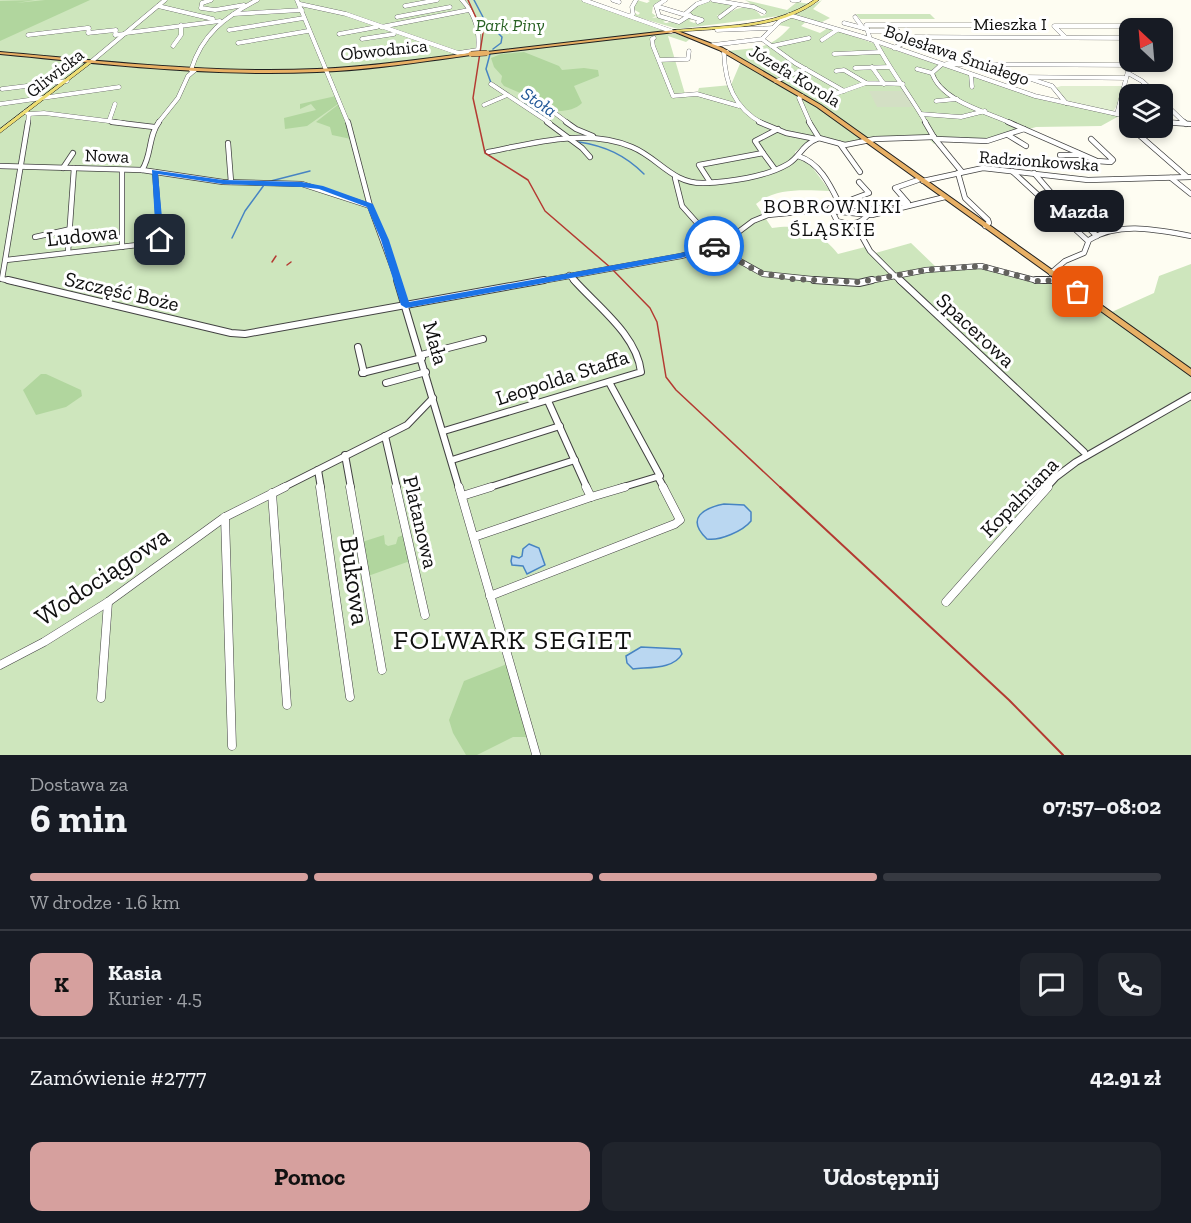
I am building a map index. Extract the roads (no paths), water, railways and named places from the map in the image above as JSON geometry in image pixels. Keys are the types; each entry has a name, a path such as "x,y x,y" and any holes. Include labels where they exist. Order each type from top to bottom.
{"highway":[{"name":"Obwodnica","path":"605,39 660,30 675,31"},
{"name":"Obwodnica","path":"0,53 90,63 165,68 327,70 675,31"},
{"name":"Józefa Korola","path":"675,31 691,33 705,42"},
{"name":"Józefa Korola","path":"675,31 727,52 802,96 920,181"},
{"name":"Obwodnica","path":"0,53 90,63"},
{"path":"920,181 945,196 1191,373"}],"main road":[{"name":"Obwodnica","path":"675,31 790,16 817,0"},
{"name":"Obwodnica","path":"691,33 736,24"},
{"name":"Gliwicka","path":"0,131 27,113 90,63"}],"street":[{"name":"Gliwicka","path":"90,63 165,0"},
{"path":"211,0 202,3 201,8 215,10 248,5"},
{"path":"142,170 146,164 148,143 154,127 178,98 200,44 220,21 257,0"},
{"path":"405,6 437,0"},
{"path":"299,2 346,14 458,53 478,50 480,36 460,0"},
{"path":"584,0 675,31"},
{"path":"613,0 619,2"},
{"path":"630,0 635,0 632,7 633,14 630,16"},
{"path":"656,6 665,0"},
{"path":"653,19 659,16 679,22 697,4 711,0 745,5 764,12"},
{"path":"740,0 747,2 745,5"},
{"path":"792,0 799,1"},
{"name":"Mała","path":"299,2 308,31 327,70 349,125 370,206 385,240 406,305 536,754"},
{"path":"428,2 441,16"},
{"path":"720,18 736,5"},
{"path":"158,6 220,21"},
{"path":"656,6 702,20 698,22"},
{"path":"656,6 659,16"},
{"path":"397,16 450,7"},
{"path":"232,14 302,10"},
{"path":"393,11 402,23"},
{"path":"339,34 468,11"},
{"path":"630,16 660,30"},
{"path":"713,45 762,39 777,24 790,16"},
{"name":"Bolesława Śmiałego","path":"790,16 872,40 1035,96 1117,114"},
{"path":"855,17 866,29 903,84 934,138 960,172 962,194 988,220 989,223 986,226"},
{"path":"229,30 304,18"},
{"path":"664,22 669,19"},
{"path":"125,33 220,21"},
{"path":"844,22 866,29 898,31"},
{"path":"173,46 181,35 181,25"},
{"path":"866,29 866,25 1003,25"},
{"path":"1066,38 1054,26 1119,26"},
{"name":"Gliwicka","path":"28,35 87,28 89,28 88,33 116,30 115,34 125,33"},
{"path":"717,30 773,28"},
{"path":"822,40 837,30"},
{"path":"238,43 308,31"},
{"path":"362,39 397,33"},
{"name":"Mieszka I","path":"894,48 915,37 1119,38"},
{"path":"654,38 652,39 673,96 697,94 739,106 761,122 806,138 840,144 934,138 963,142 987,141 1025,129"},
{"path":"772,46 809,38"},
{"path":"762,39 843,91"},
{"path":"908,39 938,49"},
{"path":"659,60 688,59 689,51"},
{"path":"727,52 724,53 725,71 739,106"},
{"path":"834,54 880,52"},
{"path":"930,61 936,69"},
{"path":"932,74 940,64 1127,65 1129,67 1117,114"},
{"path":"988,64 1052,86"},
{"path":"855,68 889,66"},
{"path":"872,67 884,84"},
{"path":"776,81 806,69"},
{"path":"917,69 932,74 940,87 957,99 1097,161 1111,162 1113,160 1091,139"},
{"path":"836,71 844,70 866,83"},
{"path":"971,75 972,87"},
{"path":"1025,77 1127,76 1145,84"},
{"path":"1045,78 1067,104"},
{"path":"2,89 67,81"},
{"path":"835,94 866,83 903,84"},
{"path":"491,84 505,96 532,111 570,139 590,157"},
{"path":"0,104 119,87"},
{"path":"484,105 505,96"},
{"path":"802,96 799,98 803,111 818,139"},
{"path":"936,101 957,99"},
{"path":"109,121 116,104"},
{"path":"921,114 948,118 971,118 985,111"},
{"path":"1173,111 1191,129"},
{"path":"27,113 44,113 154,127"},
{"name":"Szczęść Boże","path":"27,113 21,166 1,280 237,334 406,305"},
{"path":"555,114 576,129 644,152 675,178 696,182 710,182 786,165 798,156 800,149 818,139"},
{"path":"774,168 755,141 778,129"},
{"path":"1008,135 1026,146"},
{"path":"488,152 596,137"},
{"path":"806,138 811,142"},
{"path":"1143,138 1189,177"},
{"path":"228,143 231,182"},
{"path":"840,144 860,172"},
{"path":"1060,155 1078,155 1078,152"},
{"name":"Nowa","path":"63,168 74,153"},
{"path":"710,182 699,165 763,153"},
{"path":"798,156 809,159 830,186 841,207"},
{"name":"Nowa","path":"0,166 155,172 157,202"},
{"path":"68,252 74,168"},
{"name":"Radzionkowska","path":"908,204 895,188 983,168 1088,180 1189,177"},
{"path":"122,170 122,247"},
{"path":"1011,171 1088,242"},
{"path":"155,172 231,182 287,183 320,188 370,206"},
{"path":"1034,173 1097,236"},
{"path":"1171,177 1191,194"},
{"path":"675,178 682,206 714,244 758,272 769,276 848,283 896,277 926,270 981,266 1038,281 1061,280"},
{"path":"855,206 854,198 869,193 859,182"},
{"path":"406,305 681,256 733,236 763,216 804,210 868,215 945,196"},
{"name":"Ludowa","path":"6,260 155,243 160,240 157,202"},
{"path":"826,210 885,203 908,204"},
{"path":"885,203 890,210"},
{"path":"832,211 837,221 855,224 868,215"},
{"name":"Spacerowa","path":"855,224 870,251 896,277 1084,452"},
{"path":"35,237 71,229"},
{"path":"1051,273 1064,261 1084,253 1088,242 1097,236 1122,229 1152,229 1191,236"},
{"name":"Leopolda Staffa","path":"444,431 640,372 641,364 623,332 569,275"},
{"path":"358,347 363,373 483,339"},
{"path":"386,383 426,372"},
{"path":"490,596 675,524 680,520 658,477 660,476 609,382"},
{"name":"Kopalniana","path":"946,602 1056,477 1076,462 1191,396"},
{"name":"Wodociągowa","path":"0,665 44,642 108,602 225,517 407,425 433,398"},
{"path":"548,401 591,498"},
{"path":"452,460 560,426"},
{"name":"Platanowa","path":"385,436 425,615"},
{"path":"345,455 382,670"},
{"path":"462,496 575,460"},
{"name":"Bukowa","path":"318,470 350,698"},
{"path":"474,537 658,477"},
{"path":"272,493 287,705"},
{"path":"225,517 232,746"},
{"path":"101,698 108,602"}],"water":[{"path":"724,504 744,505 751,512 751,521 731,534 707,539 701,532 697,520 704,511"},
{"path":"529,544 539,548 545,565 527,574 523,566 512,565 511,561 512,556 519,558 522,556 523,549"},
{"path":"641,647 680,649 682,654 667,665 633,669 627,663 626,656"}],"waterway":[{"name":"Stoła","path":"474,0 484,19"},
{"name":"Stoła","path":"485,20 502,37 501,43 493,49"},
{"name":"Stoła","path":"490,54 486,69 491,83"},
{"name":"Stoła","path":"524,104 545,117"},
{"name":"Stoła","path":"579,142 614,152 644,174"},
{"path":"267,182 310,171"},
{"path":"232,238 245,211 264,185"}],"railway":[{"path":"468,0 483,33 473,98 485,153 528,180 545,211 611,268 650,308 657,322 666,377 676,390 781,488"},
{"path":"272,262 276,256"},
{"path":"287,265 291,262"},
{"path":"780,487 1009,700 1063,755"}],"place":[{"name":"Mazda","path":"1078,292"}],"district":[{"name":"BOBROWNIKI ŚLĄSKIE","path":"833,218"},
{"name":"FOLWARK SEGIET","path":"513,640"}],"park label":[{"name":"Park Piny","path":"510,25"}]}
